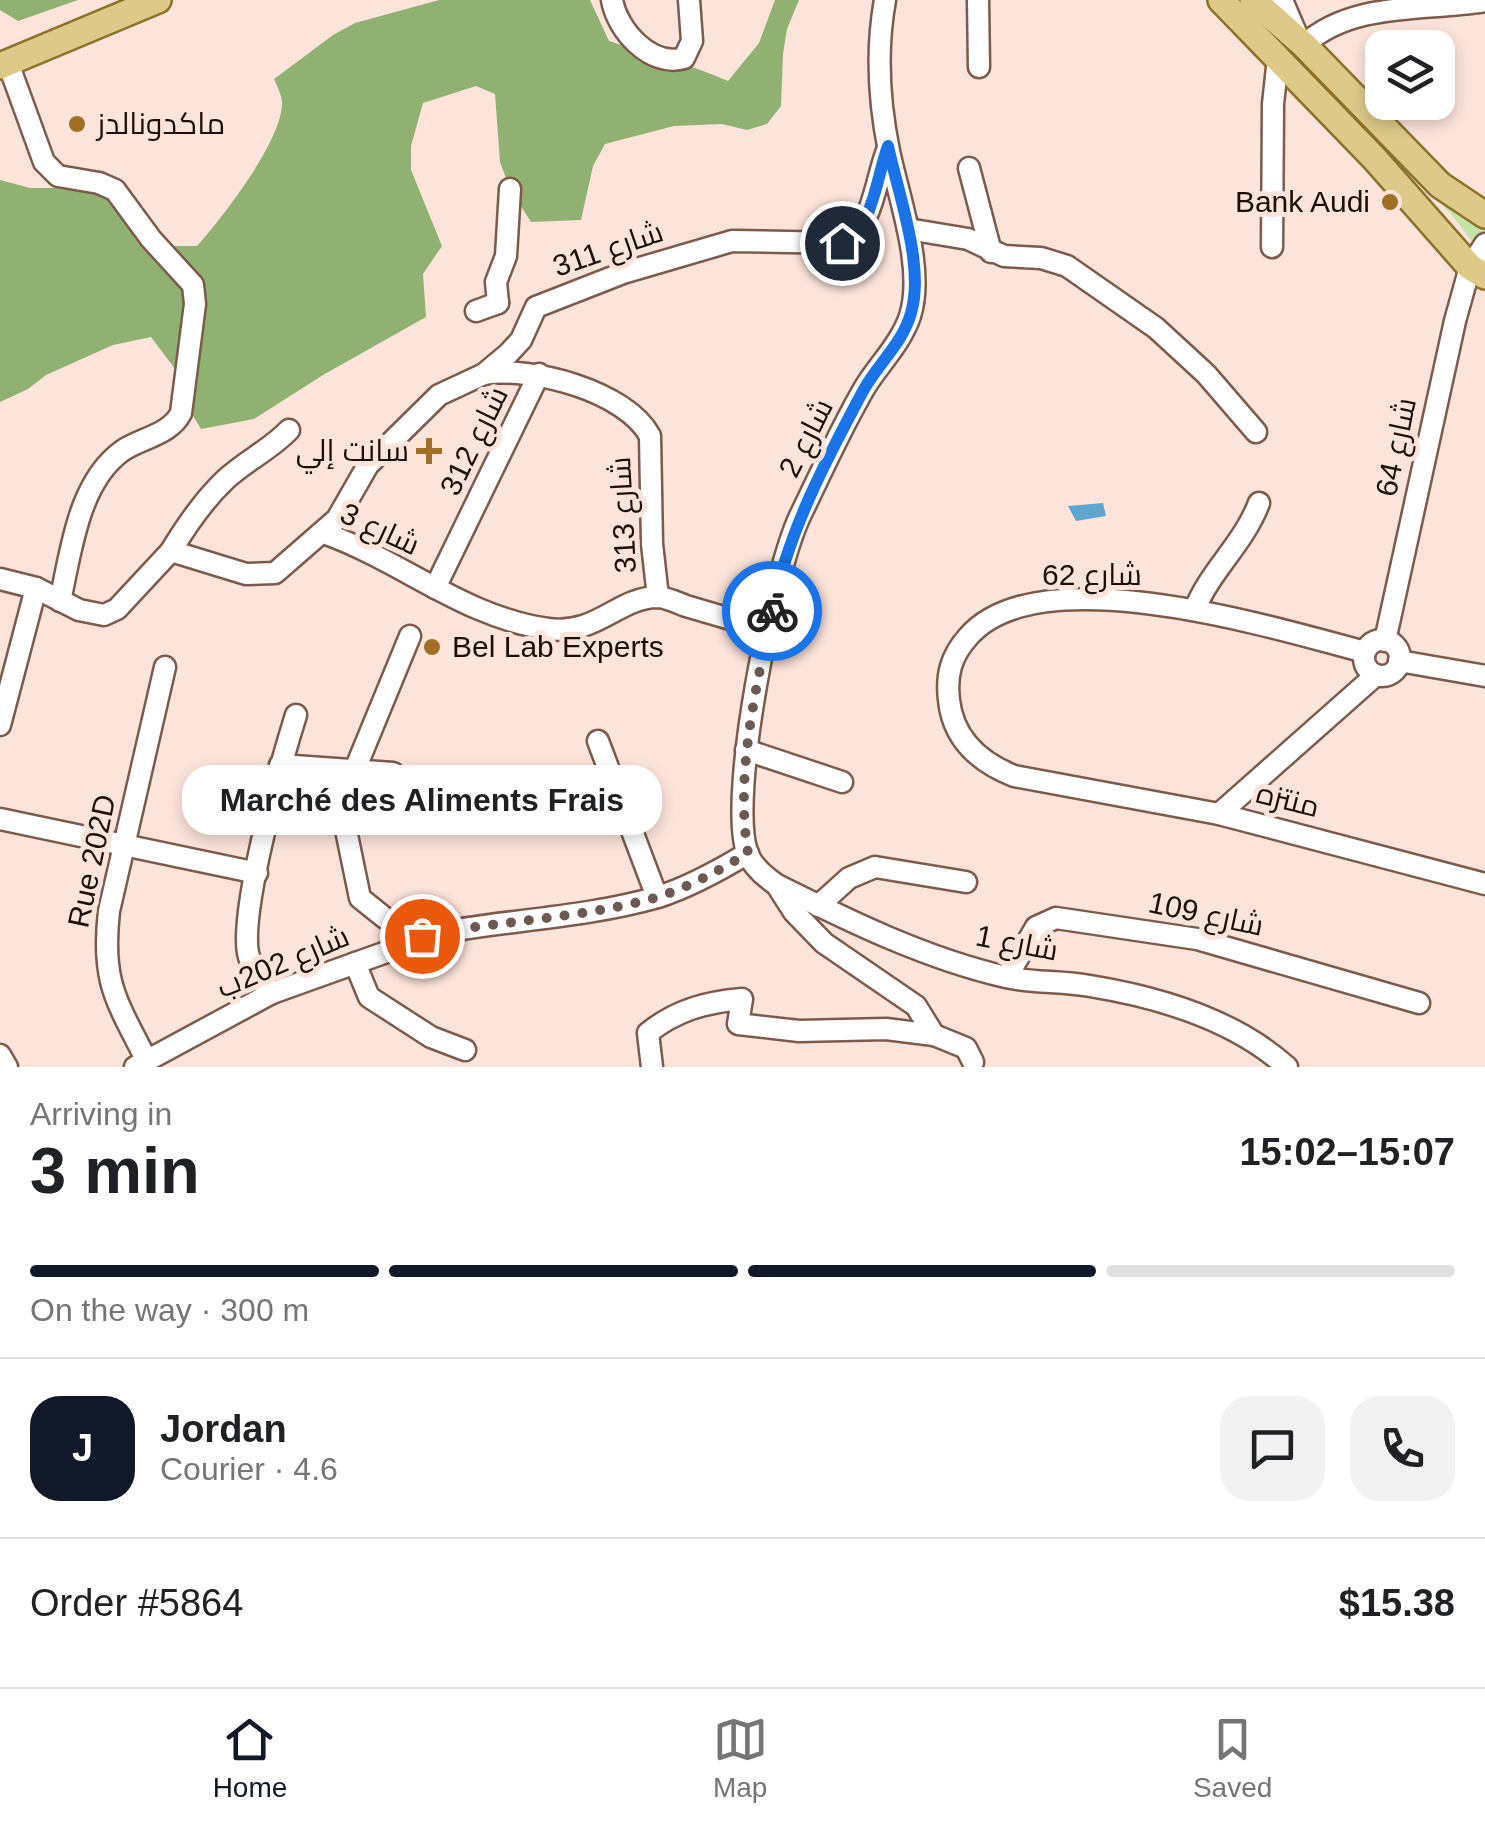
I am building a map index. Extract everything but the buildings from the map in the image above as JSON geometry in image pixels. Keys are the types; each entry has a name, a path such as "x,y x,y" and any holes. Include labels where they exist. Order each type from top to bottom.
{"main road":[{"path":"4,64 158,0"},
{"path":"1222,0 1478,271"},
{"path":"1263,2 1440,184 1484,215"},
{"path":"1366,150 1387,130"}],"street":[{"path":"612,0 620,23 640,46 671,61 684,58 692,46 689,0"},
{"name":"شارع 2","path":"748,853 742,818 746,750 780,572 798,521 865,387 911,313 913,268 888,146 880,69 885,0"},
{"path":"978,0 979,67"},
{"path":"1302,43 1352,17 1485,0"},
{"path":"1263,2 1284,64 1273,104 1272,247"},
{"path":"4,64 44,162 58,176 98,182 115,190 151,239 190,279 195,291 180,414 173,425 121,452 97,480 78,524 60,601"},
{"name":"شارع 311","path":"326,530 347,505 368,465 439,395 484,374 520,340 531,315 542,304 623,273 732,241 842,243 853,238 865,223 888,146"},
{"path":"969,168 990,252"},
{"path":"498,302 496,282 506,256 510,189"},
{"path":"908,229 968,239 1004,256 1041,258 1067,266 1156,328 1206,374 1256,432"},
{"name":"شارع 64","path":"1385,640 1432,419 1485,244"},
{"path":"476,311 498,302 531,315"},
{"name":"شارع 313","path":"484,374 504,370 539,374 577,385 634,414 643,423 650,436 652,544 658,597"},
{"name":"شارع 312","path":"434,588 539,374"},
{"path":"0,580 36,588 89,614 112,612 170,550 227,478 274,446 289,430"},
{"path":"1194,610 1252,523 1259,503"},
{"name":"شارع 3","path":"170,550 246,574 268,576 326,530 329,535 496,616 566,630 592,625 635,603 658,597"},
{"path":"0,725 36,588"},
{"path":"658,597 768,630"},
{"name":"شارع 62","path":"1219,814 1044,783 995,768 955,728 947,684 953,656 978,624 1004,609 1068,600 1194,610 1365,652"},
{"path":"354,772 410,636"},
{"path":"1385,640 1394,644 1400,661 1391,673 1376,675 1366,666 1365,652 1369,645 1385,640"},
{"path":"1400,661 1485,676"},
{"name":"Rue 202D","path":"141,1064 105,961 109,911 165,667"},
{"name":"منتزه","path":"1219,814 1376,675"},
{"path":"272,993 248,954 251,902 280,765 296,715"},
{"path":"598,741 657,897"},
{"path":"746,750 842,782"},
{"path":"280,765 393,773"},
{"name":"منتزه","path":"1219,814 1485,884"},
{"path":"0,819 257,873"},
{"path":"346,830 360,898 385,918 422,936"},
{"name":"شارع 202ب","path":"141,1064 272,993 422,936 657,897 748,853"},
{"name":"شارع 1","path":"748,853 762,874 777,886 920,949 1007,977 1090,986 1202,1016 1239,1032 1287,1067"},
{"path":"818,906 850,878 875,867 966,882"},
{"path":"777,886 794,912 824,943 916,1006 934,1035"},
{"name":"شارع 109","path":"1007,977 1036,926 1056,918 1197,939 1419,1003"},
{"path":"354,963 369,997 430,1037 466,1050"},
{"path":"652,1067 648,1034 688,1008 742,999 738,1024 799,1031 886,1029 934,1035 966,1048 973,1062"},
{"path":"0,1055 7,1067"}],"green space":[{"path":"0,0 78,0 18,21 0,10"},
{"path":"439,0 590,0 609,41 728,81 759,43 775,0 799,0 787,29 781,106 767,124 747,130 722,124 674,126 605,144 593,166 581,220 531,222 510,189 500,162 495,94 476,86 423,103 411,146 411,170 442,246 423,274 426,317 254,419 201,429 189,409 187,385 151,337 113,345 46,375 0,402 0,180 30,188 109,196 167,246 197,246 235,198 273,137 282,102 274,79 355,23"},
{"path":"1272,24 1365,127 1363,131 1285,52"},
{"path":"1392,153 1485,226 1485,239 1477,248 1452,215"}],"water":[{"path":"1103,503 1106,516 1076,521 1068,506"}],"way so far":[{"path":"422,936 657,897 748,853 742,818 746,750 772,611"}],"place":[{"name":"ماكدونالدز","path":"77,124"},
{"name":"Bank Audi","path":"1390,202"},
{"name":"سانت إلي","path":"429,451"},
{"name":"Bel Lab Experts","path":"432,647"},
{"name":"Marché des Aliments Frais","path":"422,936"}],"route":[{"path":"772,611 780,572 798,521 865,387 911,313 914,292 908,229 888,146 865,223 853,238 842,243"}]}
